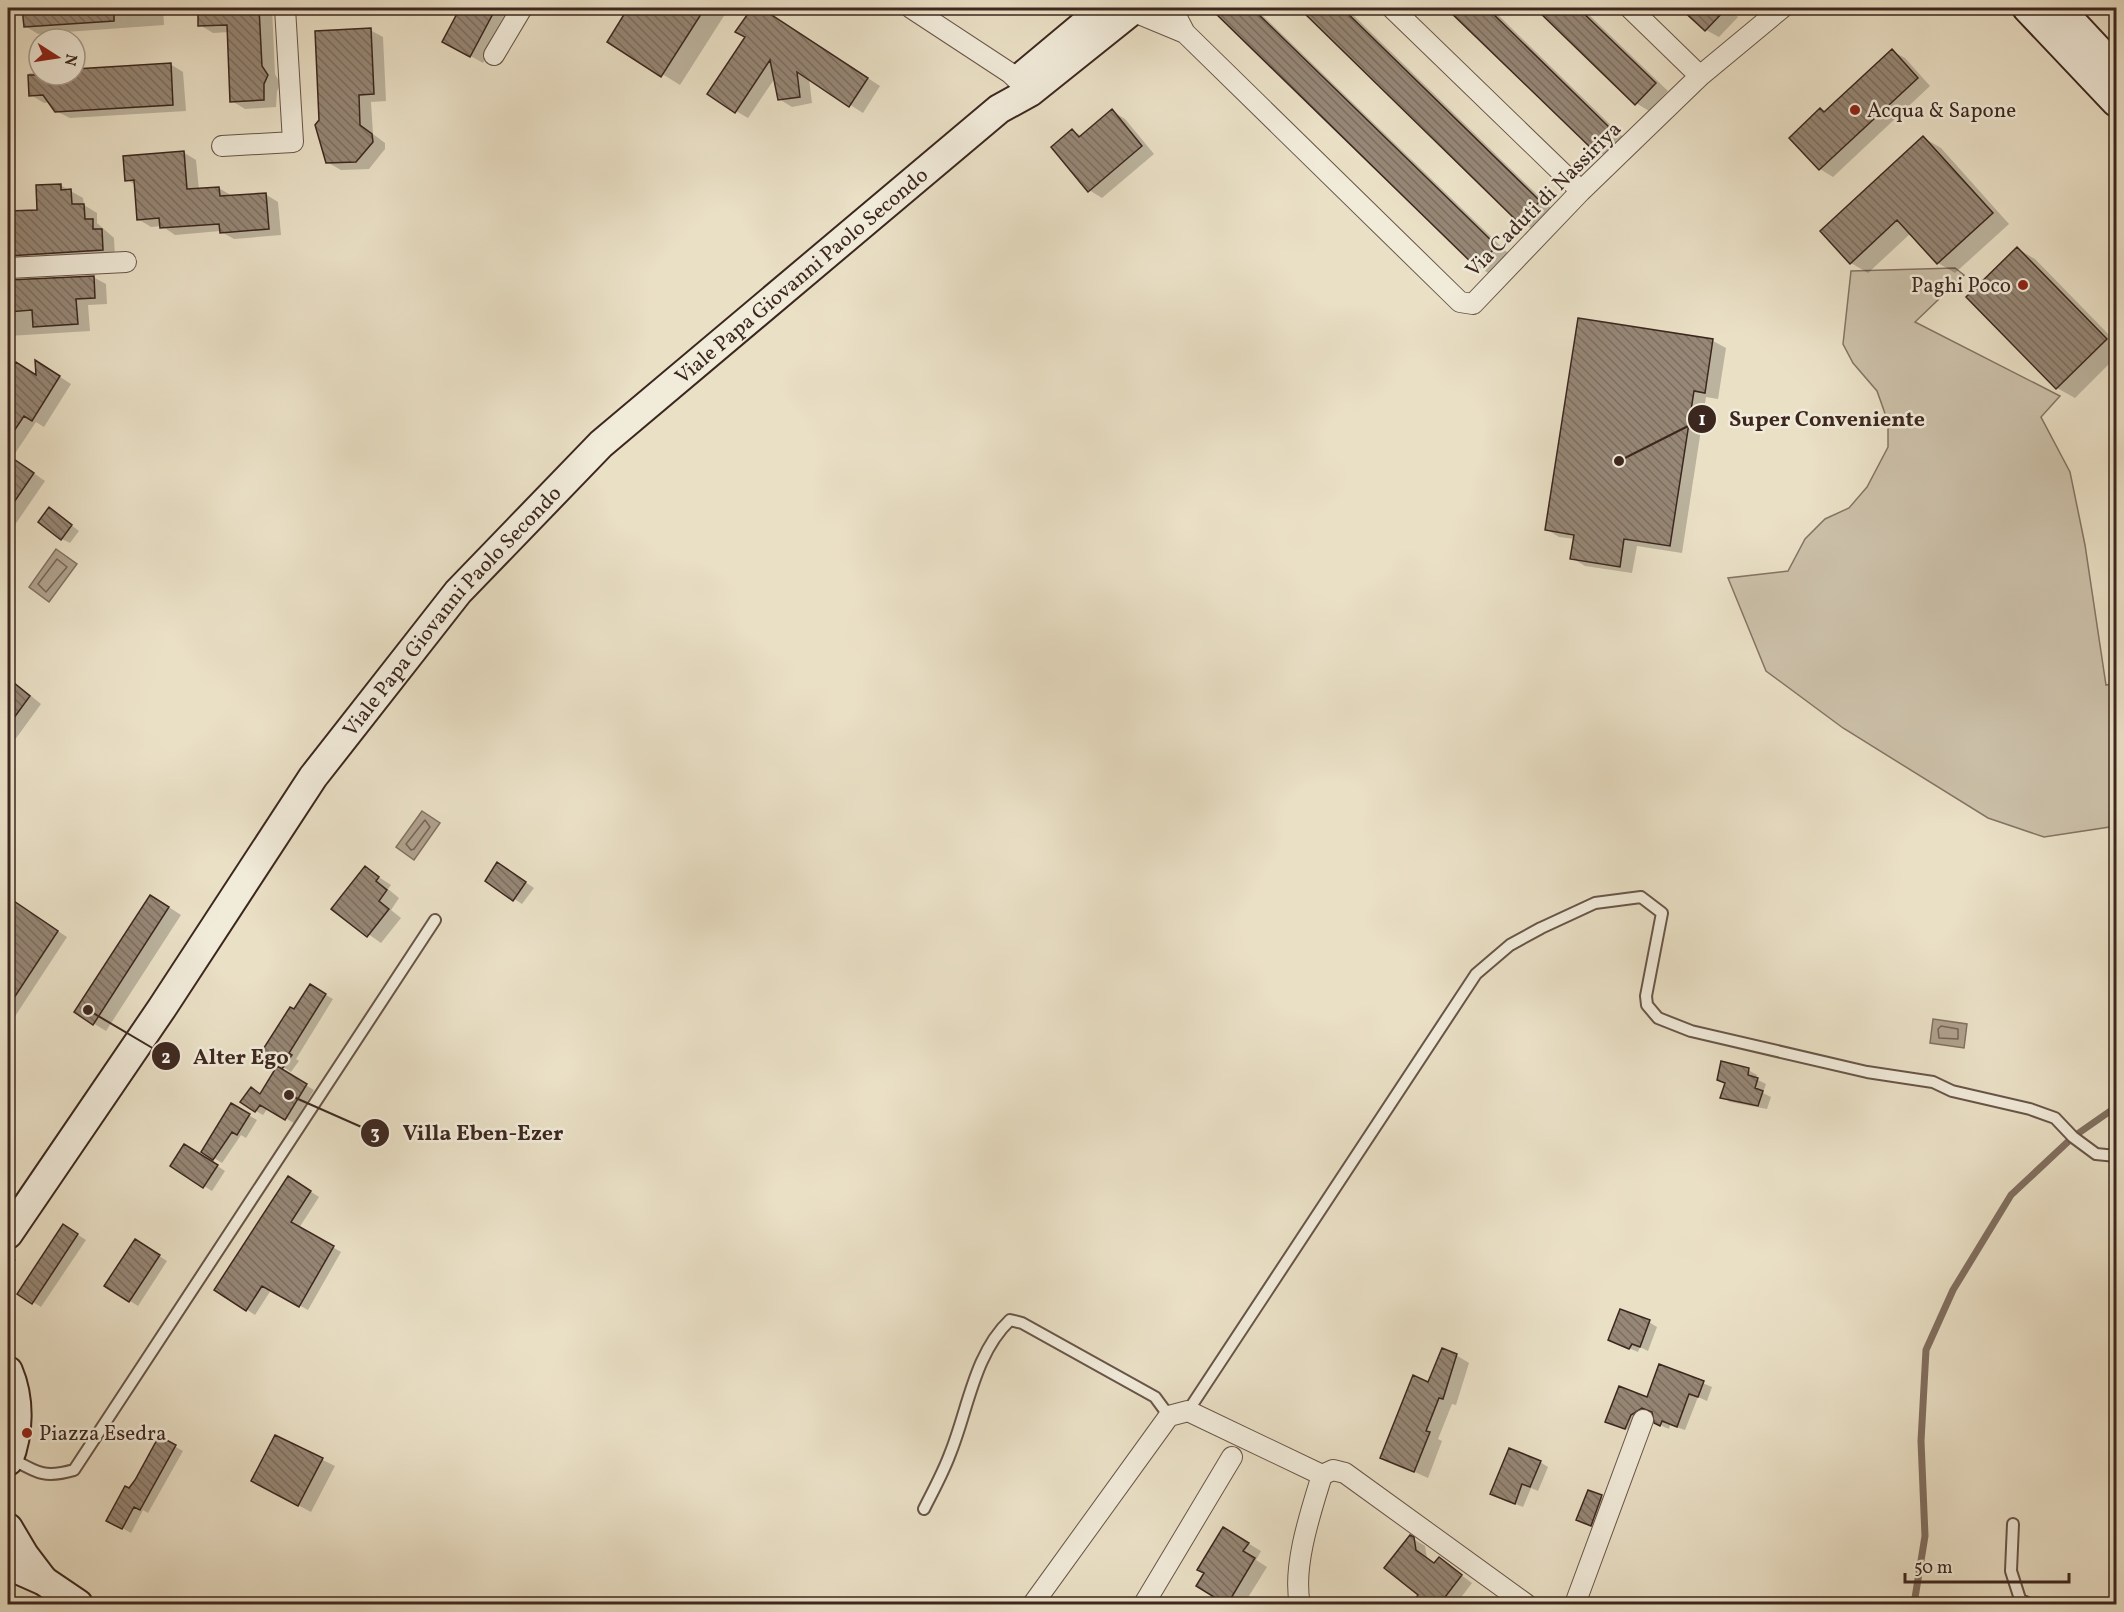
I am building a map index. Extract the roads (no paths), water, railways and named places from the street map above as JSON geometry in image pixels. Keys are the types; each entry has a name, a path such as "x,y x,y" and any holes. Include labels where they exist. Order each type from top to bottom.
{"street":[{"path":"222,146 293,142 285,8"},
{"path":"494,55 522,8"},
{"path":"911,8 1024,86"},
{"path":"1024,86 1070,36 1104,8"},
{"path":"1173,8 1185,33"},
{"path":"1392,8 1581,191"},
{"path":"1630,8 1700,76"},
{"name":"Via Caduti di Nassiriya","path":"1185,33 1460,302 1473,304 1581,191 1700,76 1782,8"},
{"path":"2027,8 2116,102"},
{"path":"2059,8 2116,69"},
{"path":"1024,86 1137,10"},
{"path":"1070,36 1101,26 1137,10 1185,33"},
{"name":"Viale Papa Giovanni Paolo Secondo","path":"14,1236 313,777 459,592 601,444 1024,86"},
{"path":"8,268 126,262"},
{"path":"8,1371 15,1391 17,1422 8,1459"},
{"path":"1034,1605 1169,1416 1188,1411 1322,1475 1333,1470 1345,1473 1526,1605"},
{"path":"1575,1605 1643,1420"},
{"path":"1144,1605 1232,1457"},
{"path":"1300,1605 1298,1593 1300,1567 1322,1475"},
{"path":"8,1528 16,1560 78,1605"}],"lane":[{"path":"1188,1411 1476,974 1510,945 1595,903 1641,897 1662,913 1646,996 1647,1005 1658,1018 1691,1031 1867,1072 1933,1082 1952,1091 2030,1109 2055,1118 2073,1137 2096,1154 2116,1156"},
{"path":"8,1459 38,1473 54,1476 74,1470 435,920"},
{"path":"924,1509 950,1454 984,1356 1001,1328 1010,1320 1022,1323 1155,1397 1169,1416"},
{"path":"2013,1524 2011,1571 2020,1599 2029,1605"}],"water":[{"path":"56,549 77,564 49,602 29,587"},
{"path":"422,811 440,823 414,860 396,847"},
{"path":"1933,1019 1967,1024 1964,1048 1930,1043"}],"waterway":[{"path":"1914,1604 1925,1536 1921,1441 1926,1350 1953,1290 2011,1195 2073,1137 2116,1107"}],"place":[{"name":"Acqua & Sapone","path":"1855,110"},
{"name":"Paghi Poco","path":"2023,285"},
{"name":"Super Conveniente","path":"1619,461"},
{"name":"Alter Ego","path":"88,1010"},
{"name":"Villa Eben-Ezer","path":"289,1095"},
{"name":"Piazza Esedra","path":"27,1433"}]}
